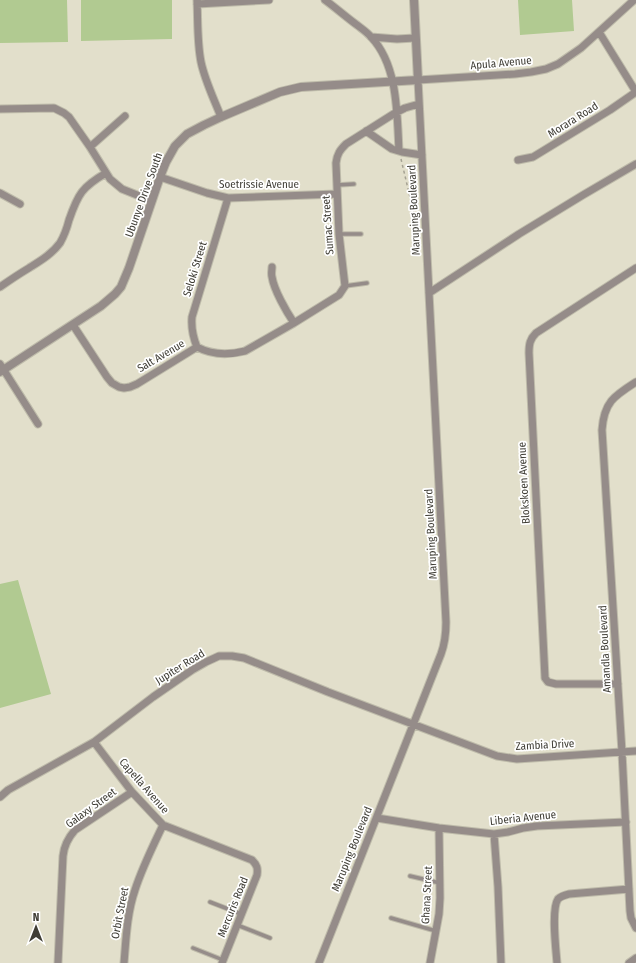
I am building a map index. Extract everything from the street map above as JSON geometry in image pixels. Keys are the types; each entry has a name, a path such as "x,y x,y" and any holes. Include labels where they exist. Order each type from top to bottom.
{"street":[{"path":"221,116 208,86 201,61 197,2 269,0"},
{"path":"326,0 371,37 382,52 393,82 397,112 399,151"},
{"path":"414,0 418,80"},
{"name":"Apula Avenue","path":"418,80 515,74 546,69 569,57 634,0"},
{"name":"Morara Road","path":"518,160 533,157 610,110 636,92 599,32"},
{"path":"371,37 397,39 415,38"},
{"name":"Ubunye Drive South","path":"1,368 73,325 105,303 115,294 129,268 160,177 171,153 181,140 195,129 221,116 280,92 301,87 418,80"},
{"name":"Maruping Boulevard","path":"319,963 414,725 444,647 446,634 418,80"},
{"path":"419,104 397,112 366,131 392,149 422,155"},
{"path":"0,109 54,108 64,112 90,147 110,179 122,189 152,200"},
{"path":"90,147 125,116"},
{"name":"Sumac Street","path":"345,286 339,234 336,163 337,155 346,144 366,131"},
{"path":"429,293 519,234 636,164"},
{"path":"0,287 54,251 64,235 80,194 94,180 106,173"},
{"name":"Soetrissie Avenue","path":"160,177 207,194 228,198 337,194"},
{"path":"0,193 20,204"},
{"name":"Seloki Street","path":"198,347 192,331 192,317 228,198"},
{"path":"272,267 272,277 275,287 286,311 294,323"},
{"name":"Blokskoen Avenue","path":"618,684 556,684 548,682 545,678 529,353 530,341 536,333 636,268"},
{"name":"Salt Avenue","path":"73,325 107,377 112,383 124,388 137,384 198,347 220,354 238,353 252,348 338,295 345,286"},
{"path":"1,368 38,424"},
{"name":"Amandla Boulevard","path":"636,382 611,400 604,414 602,430 622,752 630,914 636,928"},
{"name":"Jupiter Road","path":"0,795 94,742 153,697 192,670 219,656 244,658 414,725"},
{"name":"Zambia Drive","path":"414,725 504,758 517,759 636,751"},
{"name":"Capella Avenue","path":"94,742 132,792 163,825 252,860"},
{"name":"Galaxy Street","path":"58,963 63,856 66,843 75,830 132,792"},
{"name":"Liberia Avenue","path":"376,818 438,828 494,834 529,827 626,822"},
{"name":"Orbit Street","path":"124,963 126,932 135,890 163,825"},
{"name":"Ghana Street","path":"430,963 439,914 440,883 438,828"},
{"path":"494,834 502,963"},
{"name":"Mercuris Road","path":"222,961 257,875 257,867 252,860"},
{"path":"556,963 554,917 557,900 563,895 569,894 629,889"},
{"path":"629,963 636,958"}],"lane":[{"path":"337,185 354,184"},
{"path":"339,234 361,234"},
{"path":"345,286 367,283"},
{"path":"410,876 440,883"},
{"path":"210,902 241,914"},
{"path":"391,918 436,931"},
{"path":"237,925 270,938"},
{"path":"193,948 222,961"}],"path":[{"path":"399,151 418,229"}],"green space":[{"path":"0,0 67,0 68,42 0,43"},
{"path":"81,0 172,0 172,39 81,41"},
{"path":"518,0 572,0 574,31 520,35"},
{"path":"18,580 51,694 0,708 0,584"}]}
